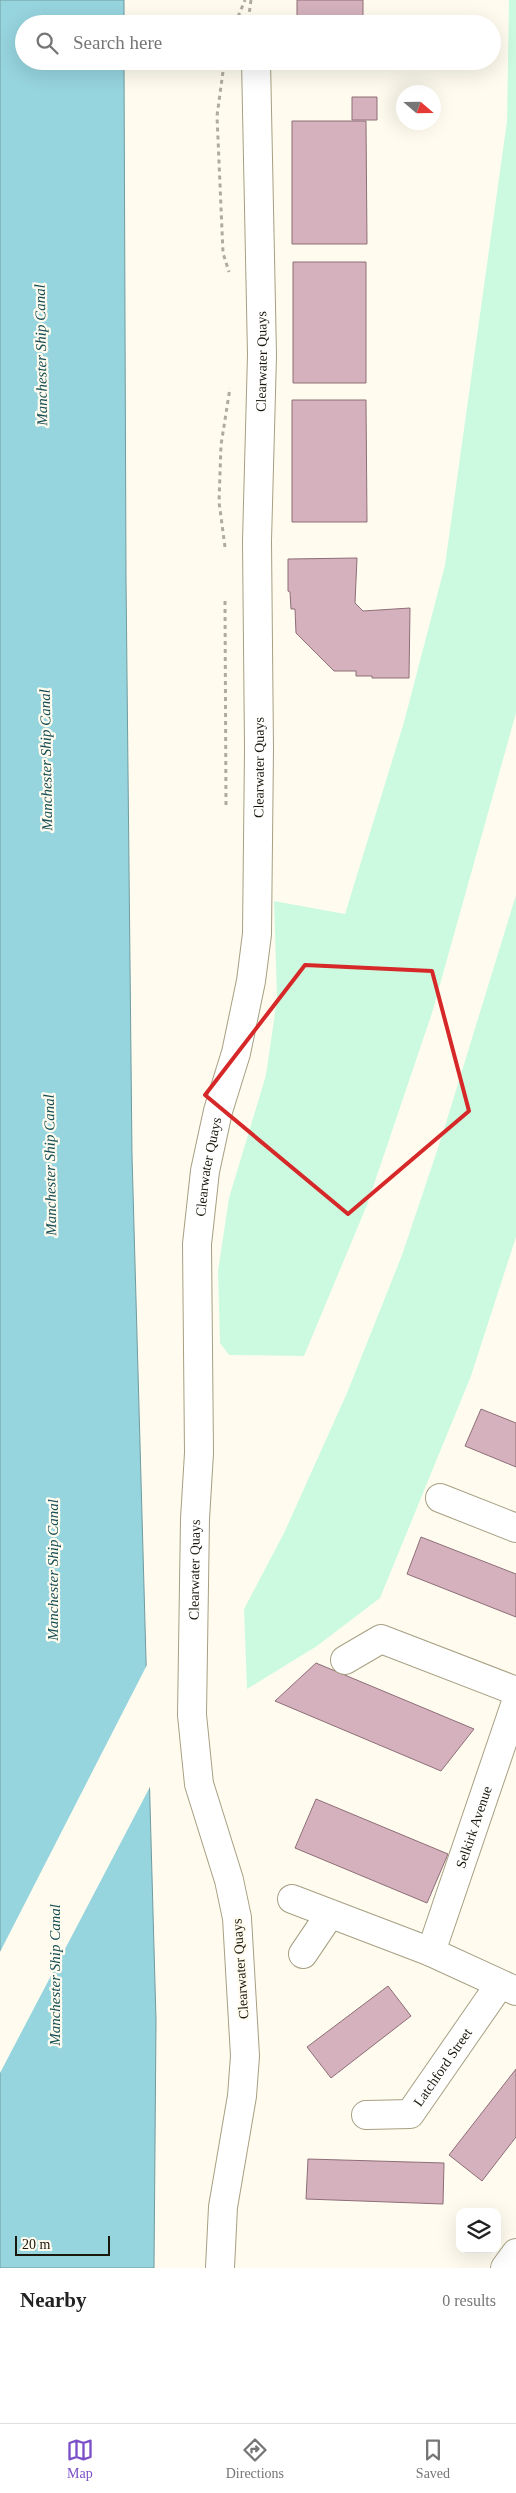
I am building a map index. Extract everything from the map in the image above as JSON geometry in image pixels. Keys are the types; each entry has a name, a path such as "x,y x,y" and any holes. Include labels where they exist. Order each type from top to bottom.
{"street":[{"name":"Clearwater Quays","path":"220,2268 223,2207 242,2096 245,2056 237,1918 229,1880 199,1784 192,1715 195,1519 199,1453 197,1244 205,1171 218,1111 236,1053 251,982 257,934 260,749 258,541 262,355 256,70"},
{"path":"440,1498 516,1528"},
{"path":"345,1660 381,1639 516,1691"},
{"name":"Selkirk Avenue","path":"432,1952 516,1702"},
{"name":"Latchford Street","path":"292,1899 432,1952 508,1988 410,2114 366,2115"},
{"path":"303,1954 330,1914"}],"path":[{"path":"239,15 245,0"},
{"path":"249,15 251,0"}],"highlighted area":[{"path":"305,965 432,971 469,1111 348,1214 205,1095"}],"green space":[{"path":"509,0 516,0 516,713 432,1013 367,1205 304,1356 229,1355 220,1343 218,1271 229,1198 266,1075 277,999 274,901 345,914 404,722 445,565 507,121"},
{"path":"516,895 516,1237 471,1376 380,1598 317,1646 247,1689 244,1609 284,1533 347,1393 402,1255 441,1139"}],"water":[{"name":"Manchester Ship Canal","path":"0,0 124,0 124,15 15,15 15,70 124,70 126,578 132,1155 156,2020 154,2268 0,2268"}],"pier":[{"path":"149,1661 152,1783 0,2073 0,1952"}],"building":[{"path":"297,0 363,0 363,15 297,15"},
{"path":"352,97 377,97 377,120 352,120"},
{"path":"292,121 366,121 367,244 292,244"},
{"path":"293,262 366,262 366,383 293,383"},
{"path":"292,400 366,400 367,522 292,522"},
{"path":"357,558 355,603 363,611 410,608 409,678 372,678 372,676 356,676 356,671 334,671 296,633 295,609 291,609 290,592 288,591 288,559"},
{"path":"481,1409 516,1423 516,1467 465,1446"},
{"path":"421,1537 516,1574 516,1617 407,1574"},
{"path":"316,1663 474,1729 441,1771 275,1701"},
{"path":"316,1799 448,1854 427,1903 295,1848"},
{"path":"388,1986 411,2016 331,2078 307,2047"},
{"path":"516,2069 516,2137 482,2181 449,2155"},
{"path":"308,2159 444,2163 443,2204 306,2199"}]}
